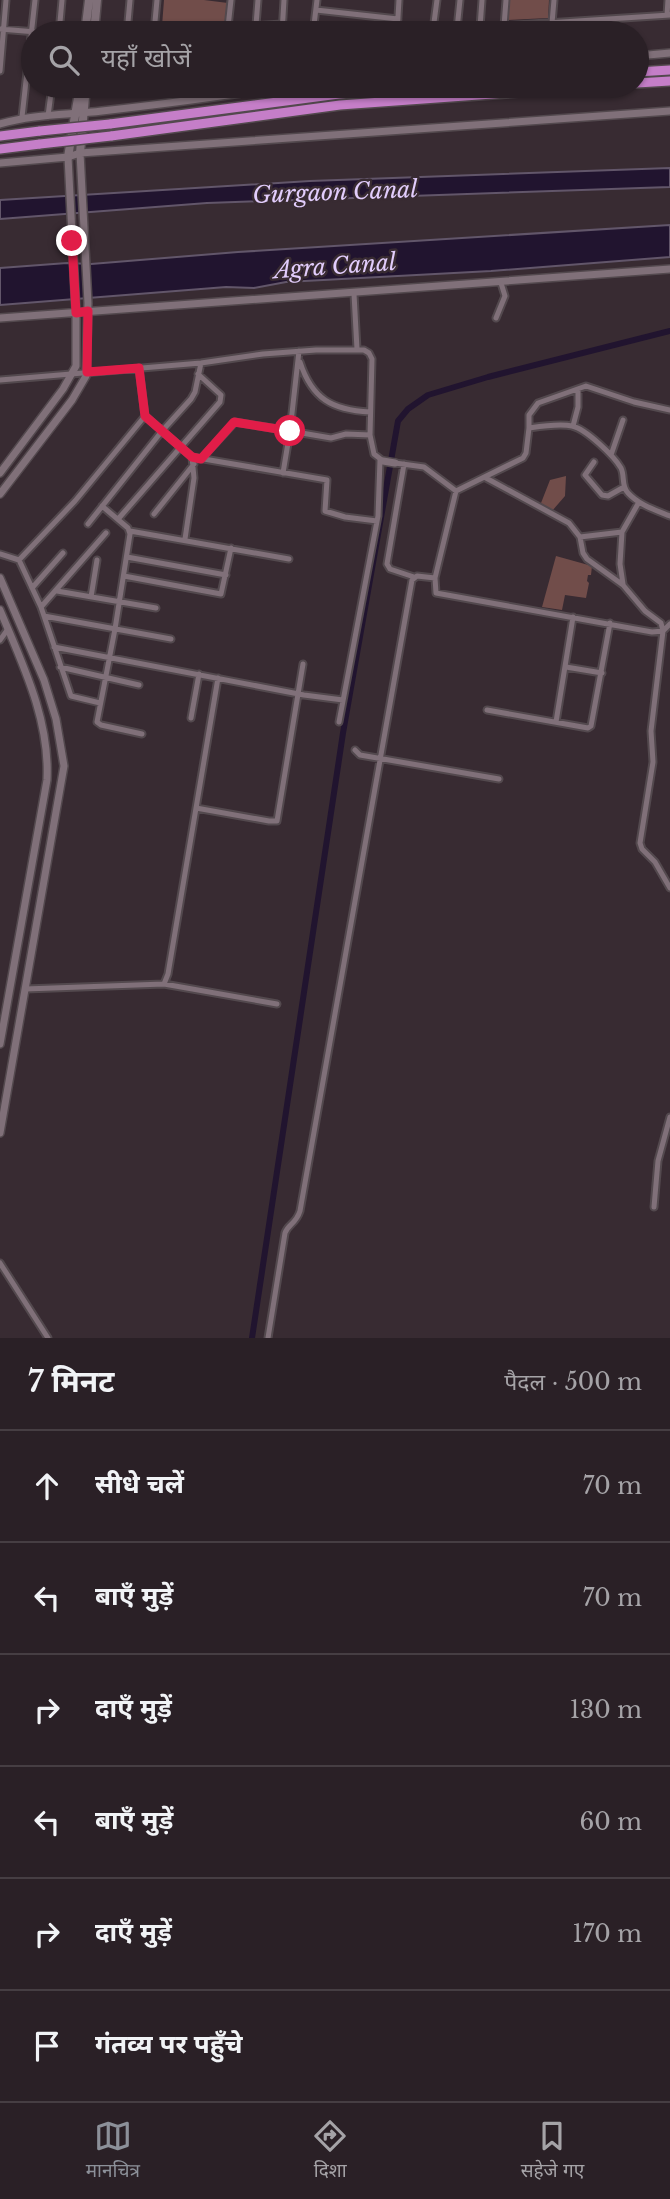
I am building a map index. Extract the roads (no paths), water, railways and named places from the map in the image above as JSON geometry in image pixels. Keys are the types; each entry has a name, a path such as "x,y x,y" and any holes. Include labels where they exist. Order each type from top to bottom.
{"highway":[{"path":"649,70 670,69"},
{"path":"649,82 670,81"},
{"path":"0,136 302,98"},
{"path":"0,149 340,105 437,98"}],"main road":[{"path":"86,21 89,0"},
{"path":"95,21 97,0"},
{"path":"80,98 80,153"},
{"path":"68,157 83,98"}],"street":[{"path":"0,71 1,29 6,0"},
{"path":"33,21 35,0"},
{"path":"60,21 62,0"},
{"path":"128,21 130,0"},
{"path":"155,21 157,0"},
{"path":"229,21 231,0"},
{"path":"256,21 258,0"},
{"path":"282,21 284,0"},
{"path":"315,21 317,0"},
{"path":"316,10 398,19 399,0"},
{"path":"434,21 437,0"},
{"path":"458,21 460,0"},
{"path":"480,21 482,0"},
{"path":"504,21 506,0"},
{"path":"552,21 554,0"},
{"path":"581,21 669,15 668,0"},
{"path":"1,29 21,30"},
{"path":"649,55 670,54"},
{"path":"22,117 24,98"},
{"path":"48,116 50,98"},
{"path":"0,124 22,117 217,98"},
{"path":"0,163 68,157 80,153 670,111"},
{"path":"0,494 72,400 87,372 88,307 80,153"},
{"path":"0,473 72,374 77,357 68,157"},
{"path":"0,318 76,313 88,307 354,294 670,269"},
{"path":"496,318 505,296 501,283"},
{"path":"354,294 357,349"},
{"path":"0,380 201,363 263,354 357,349 369,353 372,359 372,451 381,460 424,467 456,491"},
{"path":"299,354 306,382 320,397 339,408 370,412"},
{"path":"283,472 299,354"},
{"path":"88,524 191,399 201,363"},
{"path":"139,368 145,416 192,457 327,480 324,506 327,512 377,522"},
{"path":"119,518 222,399 216,388 198,374"},
{"path":"456,491 526,456 529,415 538,403 591,387 634,402 670,410"},
{"path":"573,426 578,407 578,389"},
{"path":"19,560 75,501 145,416"},
{"path":"611,455 623,420"},
{"path":"201,459 234,422 331,438 346,434 370,435"},
{"path":"529,428 573,426 582,430 611,455 623,472 624,487 639,502 670,516"},
{"path":"185,540 194,478 192,457"},
{"path":"339,722 377,522 381,460"},
{"path":"594,462 585,475 602,495 608,496 624,487"},
{"path":"154,514 194,464"},
{"path":"404,464 387,564 390,569 414,577 435,578"},
{"path":"486,478 569,523 580,537 587,559 623,585 645,611 660,623 663,631 651,731 653,762 640,843 670,888"},
{"path":"456,491 435,578 435,591 438,594 652,632 663,631 670,624"},
{"path":"623,585 620,564 622,532 639,502"},
{"path":"102,506 119,518 130,531 289,559"},
{"path":"130,531 116,629 97,724 142,734"},
{"path":"580,537 622,532"},
{"path":"41,607 106,533"},
{"path":"124,576 218,594 223,591 231,548"},
{"path":"32,588 64,553"},
{"path":"0,554 19,560 41,607 71,696 100,703"},
{"path":"127,557 226,575"},
{"path":"91,597 97,561"},
{"path":"268,1338 285,1233 300,1211 379,758 414,577"},
{"path":"0,578 44,680 56,719 64,766 0,1133"},
{"path":"57,591 156,608"},
{"path":"0,610 42,720 48,759 47,780 3,1012 0,1044"},
{"path":"44,616 171,639"},
{"path":"556,722 573,617"},
{"path":"487,710 588,728 591,726 610,623"},
{"path":"0,640 8,629"},
{"path":"54,646 299,694 343,700"},
{"path":"196,808 277,821 303,664"},
{"path":"60,667 139,685"},
{"path":"566,667 602,674"},
{"path":"191,718 199,674"},
{"path":"164,984 168,974 218,678"},
{"path":"355,750 360,755 499,779"},
{"path":"25,989 164,984 277,1004"},
{"path":"654,1207 658,1161 668,1137 670,1117"},
{"path":"0,1264 48,1338"}],"water":[{"name":"Gurgaon Canal","path":"670,168 670,187 207,203 0,219 0,200 310,181"},
{"name":"Agra Canal","path":"670,225 670,257 491,271 286,282 254,288 226,287 0,305 0,268"}],"waterway":[{"path":"252,1338 343,733 398,421 408,409 428,395 670,331"}]}
